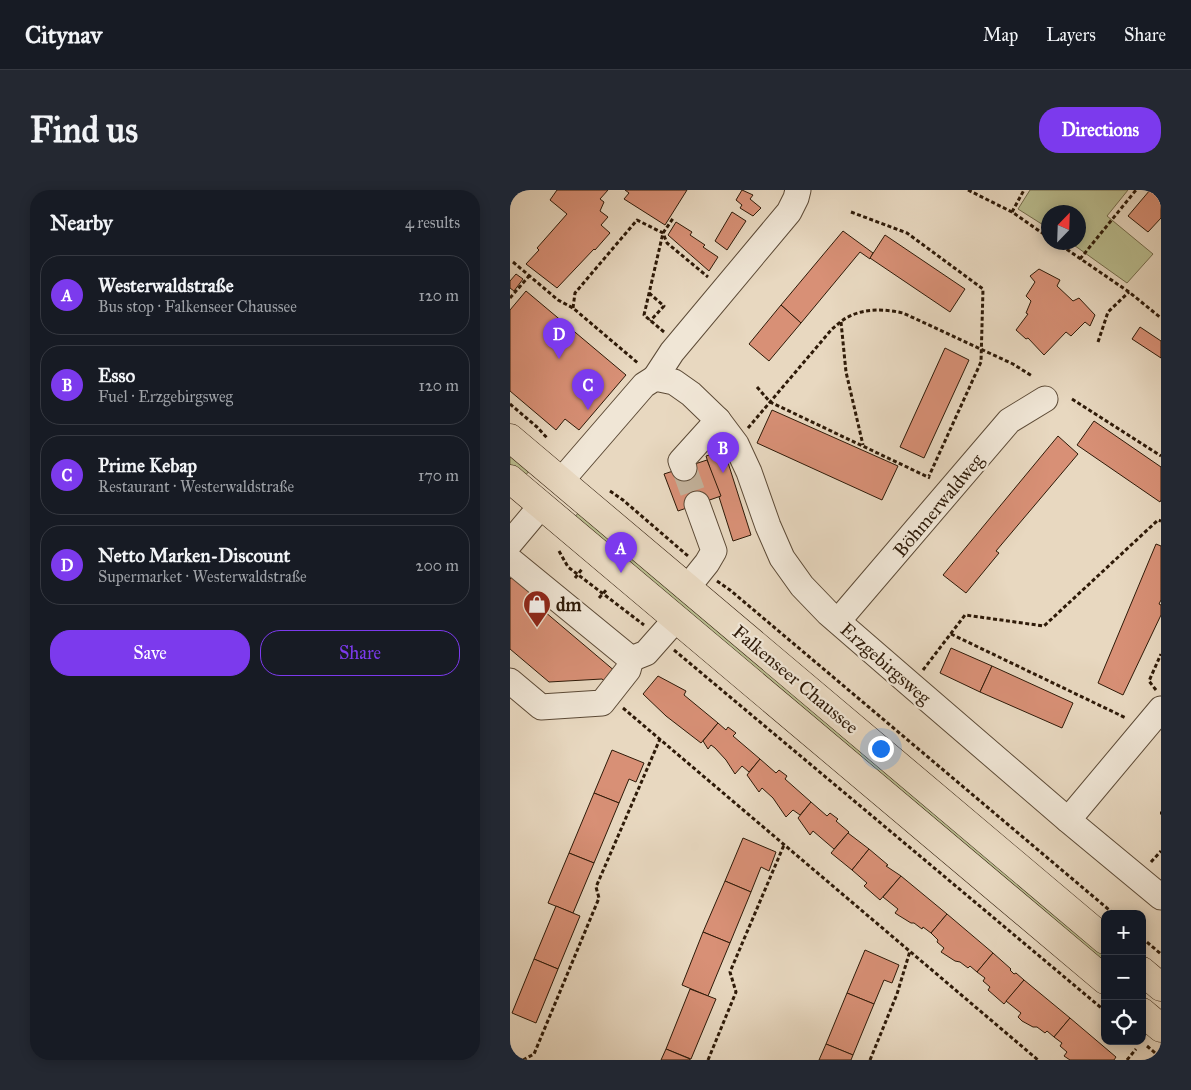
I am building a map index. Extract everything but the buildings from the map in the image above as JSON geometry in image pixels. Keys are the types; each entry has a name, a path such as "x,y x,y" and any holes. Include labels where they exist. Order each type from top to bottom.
{"main road":[{"name":"Falkenseer Chaussee","path":"510,438 561,481 695,578 1101,936"},
{"name":"Falkenseer Chaussee","path":"510,479 541,506 667,628 1101,977"},
{"path":"541,506 561,481"},
{"path":"1146,974 1161,987"}],"street":[{"path":"561,481 644,385 656,375 672,352 789,212 798,190"},
{"name":"Erzgebirgsweg","path":"656,375 691,394 718,420 736,444 749,472 768,526 782,558 802,586 838,621 1068,820 1161,896"},
{"name":"Böhmerwaldweg","path":"838,621 1008,421 1045,399"},
{"path":"684,468 681,461 718,420"},
{"path":"695,578 714,551 697,504"},
{"path":"510,544 541,506"},
{"path":"510,560 631,659"},
{"path":"631,659 646,653 667,628"},
{"path":"510,681 541,708 602,703 628,670 631,659"},
{"path":"1068,820 1159,700"},
{"path":"1149,1018 1161,992"}],"path":[{"path":"968,190 1012,212 1041,232"},
{"path":"1012,212 1024,190"},
{"path":"1080,259 1136,190"},
{"path":"851,212 907,233 984,289 982,362 929,476"},
{"path":"666,334 644,315 663,233 674,217"},
{"path":"573,308 575,293 637,220 663,233 667,244 712,280"},
{"path":"1067,250 1129,292 1161,318"},
{"path":"514,262 558,300 573,308 656,375"},
{"path":"510,298 529,276"},
{"path":"1098,342 1108,312 1129,292"},
{"path":"649,293 664,306 650,321"},
{"path":"747,429 832,329 848,317 867,311 887,310 903,313 1013,364 1032,376"},
{"path":"841,322 846,372 863,445"},
{"path":"758,387 770,402 929,476 933,480"},
{"path":"1072,399 1161,456"},
{"path":"510,404 537,427 553,445"},
{"path":"608,490 660,531 695,578 730,590 1109,910"},
{"path":"920,674 966,616 1044,626 1158,520 1161,522"},
{"path":"554,546 560,552 568,567 614,604 667,628 1101,1008"},
{"path":"575,578 584,566"},
{"path":"599,598 609,587"},
{"path":"951,634 1132,721"},
{"path":"1159,700 1149,681 1161,654"},
{"path":"608,695 1038,1060"},
{"path":"523,1060 534,1054 599,898 596,887 660,739"},
{"path":"708,1060 736,992 730,972 784,845"},
{"path":"1147,866 1161,851"},
{"path":"1146,941 1161,954"},
{"path":"870,1060 897,994 910,951"},
{"path":"1145,1045 1161,1058"},
{"path":"1127,1060 1136,1049"}],"green space":[{"path":"1030,190 1128,190 1107,216 1153,254 1127,283 1081,250 1086,250 1086,205 1041,205 1041,224 1018,209"},
{"path":"510,452 531,469 523,478 510,466"},
{"path":"580,511 1101,950 1101,966 572,520"}],"tunnel":[{"path":"684,468 697,504"}],"place":[{"name":"Netto Marken-Discount","path":"559,359"},
{"name":"Prime Kebap","path":"588,410"},
{"name":"Esso","path":"723,473"},
{"name":"Westerwaldstraße","path":"621,573"},
{"name":"dm","path":"537,628"}]}
